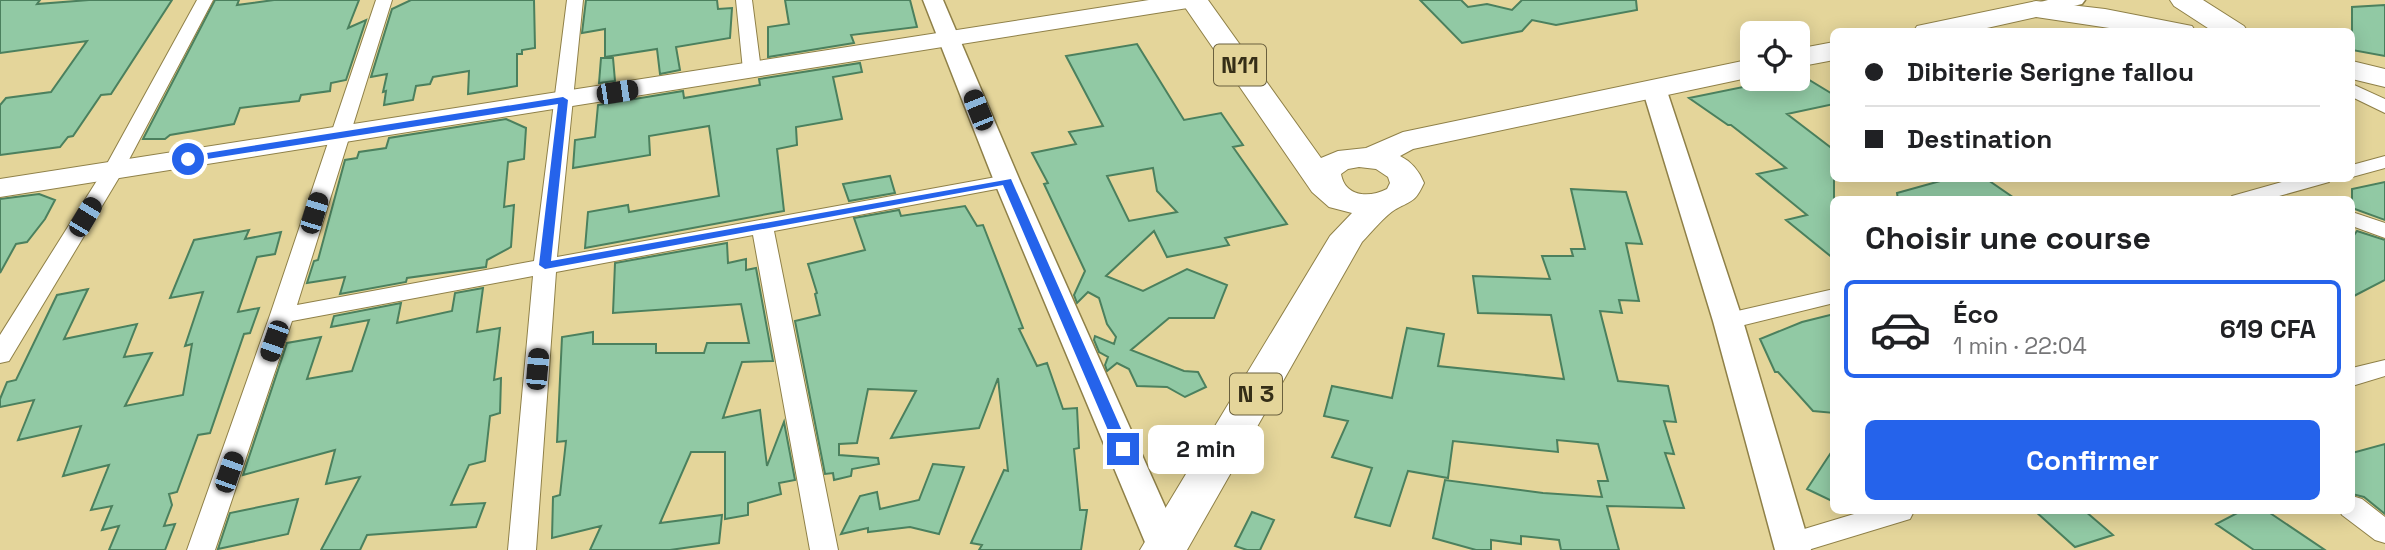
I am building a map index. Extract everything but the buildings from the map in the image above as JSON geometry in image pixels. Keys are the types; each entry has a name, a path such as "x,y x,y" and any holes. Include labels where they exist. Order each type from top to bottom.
{"main road":[{"path":"0,188 1194,0"},
{"name":"N11","path":"1194,0 1285,129"},
{"path":"2184,0 2228,28"},
{"path":"1946,28 2036,9 2105,17 2161,28"},
{"path":"1810,56 1830,52"},
{"path":"1340,208 1324,172 1329,166 1365,157 1402,142 1740,70"},
{"path":"2355,71 2385,78"},
{"path":"1285,129 1308,140 1392,164 1405,176 1412,166 1433,156 1478,126"},
{"path":"1285,129 1340,208"},
{"name":"N 3","path":"1164,549 1340,208 1383,203 1401,195 1405,189 1405,176"}],"street":[{"path":"0,355 113,171 205,0"},
{"path":"522,550 545,265 575,0"},
{"path":"744,0 752,70"},
{"path":"933,0 1164,549"},
{"path":"2036,9 2075,0"},
{"path":"201,550 282,315 338,136 388,1"},
{"path":"1654,88 1728,321 1792,547 1891,514"},
{"path":"2355,92 2385,107"},
{"path":"2355,170 2385,162"},
{"path":"282,315 1007,181"},
{"path":"2264,182 2298,196"},
{"path":"2254,196 2307,182"},
{"path":"2355,219 2385,231"},
{"path":"762,226 824,550"},
{"path":"1728,321 1830,297"},
{"path":"2355,376 2385,368"},
{"path":"2355,509 2385,532"}],"route":[{"path":"188,159 563,100 545,265 1007,181 1123,449"}]}
